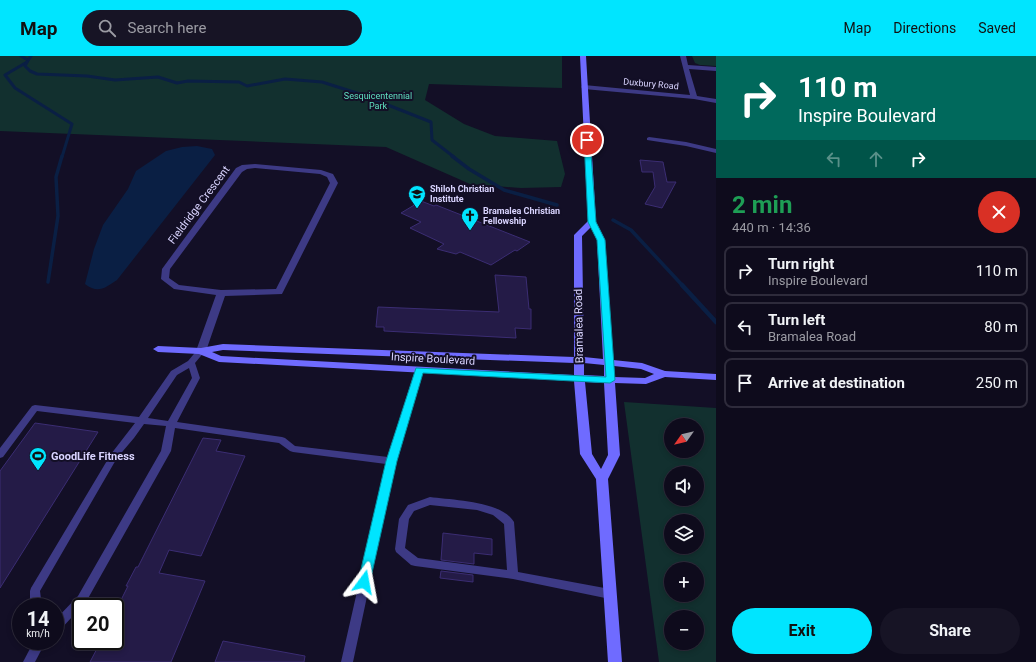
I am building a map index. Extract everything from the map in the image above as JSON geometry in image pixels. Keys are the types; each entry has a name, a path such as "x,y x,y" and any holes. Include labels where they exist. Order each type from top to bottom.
{"main road":[{"path":"584,56 584,87 592,222 601,240 614,455 602,479"},
{"name":"Bramalea Road","path":"592,222 578,236 579,378 586,454 602,479 615,662"},
{"name":"Inspire Boulevard","path":"158,349 201,351 223,347 580,360 642,366 664,374 716,376"},
{"name":"Inspire Boulevard","path":"201,351 219,359 610,380 646,381 664,374"}],"street":[{"path":"683,56 694,96"},
{"path":"686,67 716,69"},
{"name":"Duxbury Road","path":"584,87 694,96 716,101"},
{"path":"649,139 686,144 716,151"},
{"name":"Fieldridge Crescent","path":"255,166 321,172 330,176 334,183 279,292 221,293 177,288 165,279 166,269 240,170 245,167 255,166"},
{"path":"201,351 221,293"}],"lane":[{"path":"35,598 35,591 114,456 142,421 174,373 191,363 201,351"},
{"path":"64,618 82,599 166,451 171,424 196,378 191,363"},
{"path":"346,662 391,461 419,370"},
{"path":"0,455 35,408 171,424 282,440 293,450 391,461"},
{"path":"514,575 509,522 496,512 477,506 430,501 411,508 404,520 400,549 415,562 514,575 610,594"},
{"path":"29,662 35,650"}],"green space":[{"name":"Sesquicentennial Park","path":"0,56 562,56 562,88 429,84 425,100 464,124 495,136 557,141 565,174 561,187 521,188 470,184 386,147 0,131"},
{"path":"692,56 716,56 716,66 700,65 695,63"},
{"path":"624,402 716,408 716,662 659,662"}],"water":[{"path":"197,146 212,149 215,155 117,280 101,289 94,289 85,284 94,249 103,225 128,189 136,171 166,151 182,147"}],"building":[{"path":"640,160 663,162 667,182 676,182 662,208 645,204 655,187 653,172 642,172"},
{"name":"Bramalea Christian Fellowship","path":"421,201 434,206 436,205 530,242 491,265 460,252 456,254 437,249 444,244 410,228 421,222 401,213"},
{"path":"495,275 526,277 529,309 531,309 531,329 515,328 516,338 384,331 384,327 376,327 378,307 499,312"},
{"name":"GoodLife Fitness","path":"35,423 98,432 0,588 0,471"},
{"path":"203,438 221,440 216,451 245,456 201,556 169,550 159,573 205,581 171,662 90,662 96,650 124,650 124,598 122,598 128,586 126,586 136,567 138,567"},
{"path":"443,533 492,539 492,555 474,553 474,564 441,560"},
{"path":"441,571 473,575 473,582 440,578"},
{"path":"223,641 305,656 304,662 215,662"}],"waterway":[{"path":"21,56 28,60"},
{"path":"27,62 31,56"},
{"path":"27,62 25,66 30,71 37,74 87,76 115,80 158,77 177,83 188,81 239,82 247,86 285,79 322,82 360,94 431,122 432,140 454,157"},
{"path":"27,62 5,75 15,88 72,124 62,157"},
{"path":"48,282 58,216 56,177 62,156"},
{"path":"452,156 469,169 504,190 557,205"},
{"path":"613,220 631,230 683,286"},
{"path":"682,285 716,322"}],"place":[{"name":"Shiloh Christian Institute","path":"417,209"},
{"name":"Bramalea Christian Fellowship","path":"470,231"},
{"name":"GoodLife Fitness","path":"38,471"}],"route":[{"path":"364,582 391,461 419,370 610,380 601,240 592,222 587,140"}]}
